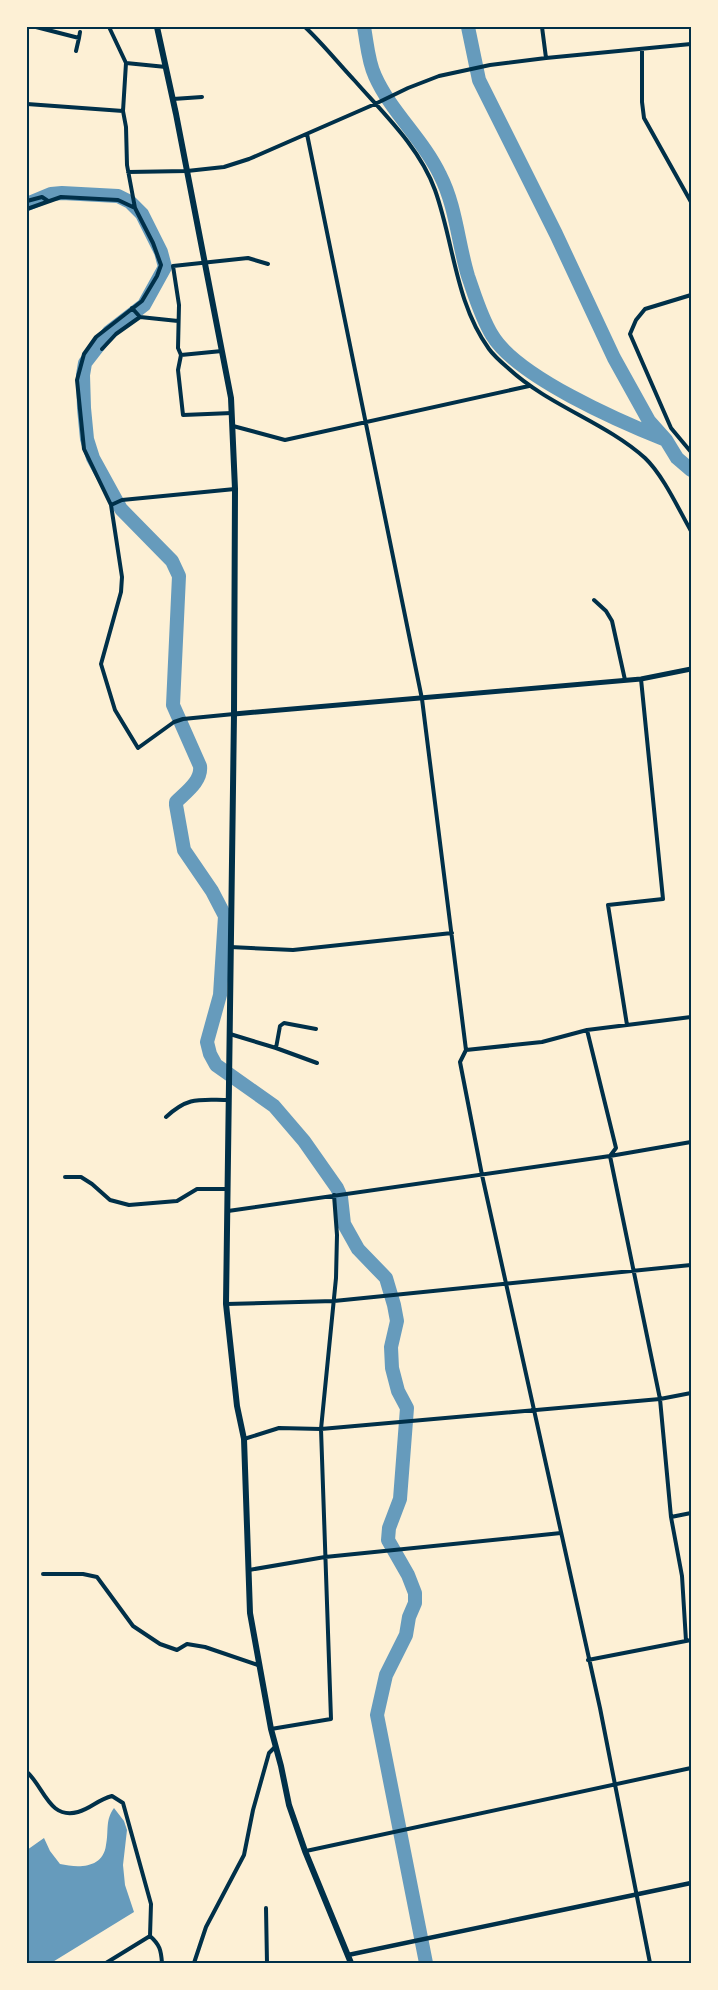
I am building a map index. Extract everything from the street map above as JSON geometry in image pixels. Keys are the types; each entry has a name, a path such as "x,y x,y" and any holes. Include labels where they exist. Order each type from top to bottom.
{"main road":[{"path":"157,27 230,389 232,413 235,489 234,714 226,1304 237,1406 244,1439 250,1613 258,1665 289,1805 305,1851 351,1963"},
{"path":"234,714 640,680 691,669"}],"street":[{"path":"36,27 79,38"},
{"path":"109,27 126,63 123,111 128,172 135,208 153,243 160,265 157,276 142,301 96,337 84,354 77,380 84,449 111,505 122,577 121,592 101,664 115,710 138,748 174,722 234,714"},
{"path":"305,27 412,148 429,177 435,191 457,278 471,320 490,352 530,386 629,446 647,460 670,493 691,531"},
{"path":"542,27 546,58"},
{"path":"76,51 80,32"},
{"path":"128,172 187,171 224,167 249,159 408,88 448,74 490,65 546,58 691,44"},
{"path":"642,49 644,118 691,202"},
{"path":"126,63 166,67"},
{"path":"172,99 202,97"},
{"path":"27,104 123,111"},
{"path":"307,134 422,699 466,1050 459,1062 600,1708 650,1963"},
{"path":"27,201 42,197 48,201"},
{"path":"27,209 61,197 118,200 135,208"},
{"path":"232,413 183,415 178,370 181,355 178,348 179,305 173,266 248,258 268,264"},
{"path":"691,296 645,309 636,320 630,334 671,428 691,452"},
{"path":"132,309 139,316 178,321"},
{"path":"102,349 116,334 139,316"},
{"path":"181,355 222,351"},
{"path":"232,426 285,440 530,386"},
{"path":"111,505 122,500 235,489"},
{"path":"594,600 606,611 612,621 626,681"},
{"path":"627,1025 608,905 663,899 640,680"},
{"path":"230,947 293,950 452,933"},
{"path":"466,1050 542,1042 587,1030 691,1017"},
{"path":"276,1048 280,1026 284,1023 316,1029"},
{"path":"587,1030 616,1148 610,1156 660,1399 671,1517 682,1576 689,1641 588,1660"},
{"path":"229,1034 317,1063"},
{"path":"166,1117 179,1105 194,1100 229,1100"},
{"path":"227,1211 610,1156 691,1142"},
{"path":"65,1176 81,1176 110,1200 129,1205 177,1201 197,1190 227,1189"},
{"path":"271,1729 331,1719 321,1429 336,1278 337,1235 334,1195"},
{"path":"226,1304 334,1301 691,1265"},
{"path":"244,1439 279,1428 321,1429 410,1422 660,1399 691,1393"},
{"path":"671,1517 691,1513"},
{"path":"248,1570 325,1557 561,1533"},
{"path":"43,1574 97,1577 133,1626 170,1649 177,1650 187,1644 198,1646 258,1665"},
{"path":"194,1963 206,1927 244,1855 252,1810 269,1753 275,1747"},
{"path":"305,1851 691,1768"},
{"path":"27,1772 51,1806 67,1814 88,1809 99,1800 112,1796 123,1803 151,1904 150,1936"},
{"path":"348,1955 691,1883"},
{"path":"266,1908 267,1963"},
{"path":"106,1963 150,1936"},
{"path":"150,1936 158,1943 162,1952 162,1963"}],"water":[{"path":"114,1808 124,1821 127,1830 123,1865 125,1885 134,1912 51,1963 27,1963 27,1850 44,1838 60,1864 82,1866 95,1863 104,1853 108,1821"}],"waterway":[{"path":"364,27 369,58 375,76 390,102 425,149 445,187 468,276 481,314 492,335 523,367 546,382 598,410 666,440"},
{"path":"468,27 479,80 556,234 614,358 649,421 666,440 677,458 691,470"},
{"path":"27,204 51,194 62,193 118,196 130,202 142,214 161,252 165,267 144,305 109,332 85,363 83,375 87,439 93,458 121,509 172,561 179,576 173,705 200,766 200,771 196,781 176,802 176,805 184,850 212,891 225,916 220,995 207,1042 210,1054 216,1065 274,1106 304,1141 337,1188 341,1197 344,1224 358,1249 386,1278 394,1305 397,1321 391,1347 392,1368 398,1391 407,1408 400,1499 389,1528 388,1540 408,1575 415,1593 415,1603 409,1617 406,1635 386,1675 377,1715 426,1963"}]}
